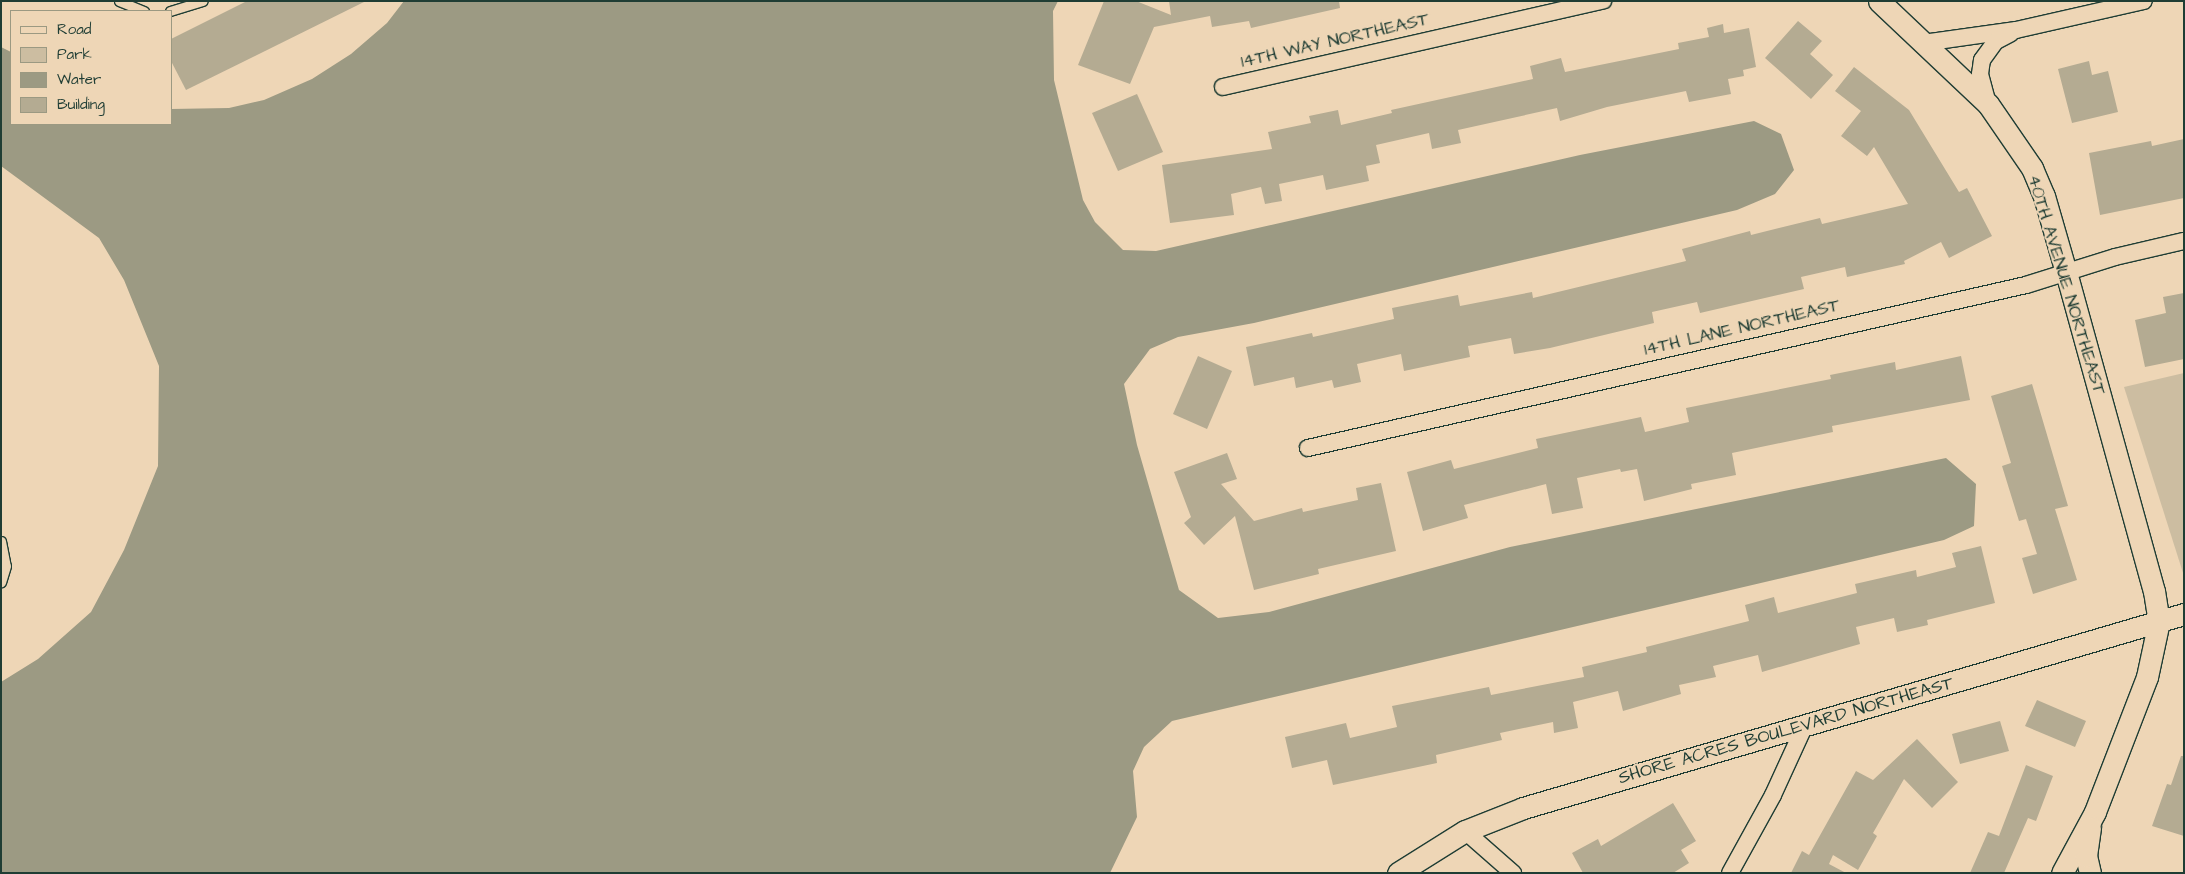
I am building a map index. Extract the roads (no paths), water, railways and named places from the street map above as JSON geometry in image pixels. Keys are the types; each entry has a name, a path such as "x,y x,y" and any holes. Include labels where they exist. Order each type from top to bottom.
{"street":[{"name":"14TH WAY NORTHEAST","path":"1223,87 1604,1"},
{"name":"40TH AVENUE NORTHEAST","path":"1879,1 1988,104 2032,168 2044,196 2066,272 2148,565 2159,621"},
{"path":"1923,43 2016,30 2144,1"},
{"path":"1988,104 1980,74 1982,60 1996,41 2016,30"},
{"name":"14TH LANE NORTHEAST","path":"1308,448 2026,284 2184,242"},
{"name":"SHORE ACRES BOULEVARD NORTHEAST","path":"1398,873 1464,831 1523,808 2184,614"},
{"path":"2090,873 2086,837 2147,677 2159,621"},
{"path":"1730,873 1774,795 1805,726"},
{"path":"2062,873 2095,812"},
{"path":"1464,831 1513,873"}],"lane":[{"path":"119,1 142,10"},
{"path":"172,10 202,1"},
{"path":"1,541 6,566 1,582"}],"water":[{"path":"404,1 1058,1 1053,11 1054,80 1083,200 1095,222 1123,250 1156,251 1580,155 1754,121 1781,134 1794,170 1775,194 1737,210 1254,323 1178,337 1150,349 1124,384 1137,445 1179,590 1218,618 1269,612 1510,547 1946,458 1976,484 1974,526 1944,540 1172,721 1144,747 1133,771 1137,817 1110,873 1,873 1,682 38,659 91,612 124,550 158,466 159,366 124,280 99,238 1,166 1,47 10,52 10,125 172,125 172,109 229,108 264,100 312,79 351,54 387,23"}]}
